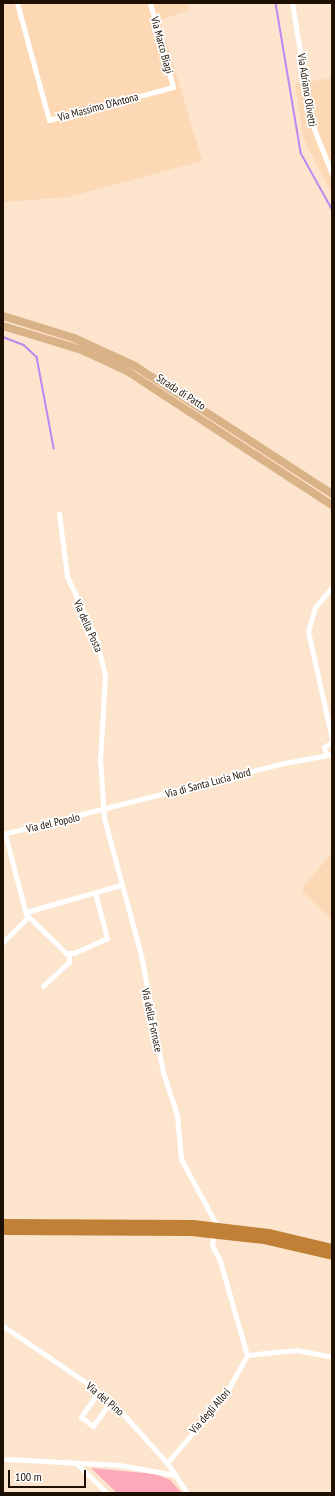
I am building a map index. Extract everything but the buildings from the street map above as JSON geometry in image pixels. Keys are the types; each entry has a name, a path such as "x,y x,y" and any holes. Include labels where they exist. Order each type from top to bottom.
{"highway":[{"path":"3,1223 192,1228 232,1231 332,1248"},
{"path":"3,1230 192,1228"},
{"path":"232,1231 332,1255"}],"main road":[{"name":"Strada di Patto","path":"3,316 74,338 135,366 332,494"},
{"name":"Strada di Patto","path":"3,326 82,350 127,371 332,505"}],"street":[{"name":"Via Massimo D'Antona","path":"17,3 49,120 173,87"},
{"name":"Via Marco Biagi","path":"150,3 173,87"},
{"name":"Via Adriano Olivetti","path":"292,3 312,124 332,174"},
{"name":"Via della Posta","path":"59,514 66,576 97,641 105,676 100,759 104,811"},
{"path":"330,755 328,729 308,631 315,607 332,587"},
{"path":"314,757 328,743"},
{"name":"Via di Santa Lucia Nord","path":"104,811 314,757 330,755"},
{"name":"Via del Popolo","path":"4,834 104,811"},
{"name":"Via della Fornace","path":"104,811 121,886 141,955 163,1072 177,1115 181,1159 215,1222"},
{"path":"3,942 25,923 27,913 4,834"},
{"path":"27,913 121,886"},
{"path":"69,954 107,938 95,893"},
{"path":"27,913 69,954"},
{"path":"43,986 68,962 69,954"},
{"path":"213,1237 212,1245 220,1261 247,1355 296,1350 332,1357"},
{"name":"Via del Pino","path":"3,1326 110,1402 167,1463 187,1493"},
{"name":"Via degli Allori","path":"167,1463 225,1395 247,1355"},
{"path":"97,1394 81,1417 93,1426 110,1402"},
{"path":"6,1459 148,1469 175,1475"},
{"path":"76,1463 107,1493"}],"shaded area":[{"path":"3,3 188,3 189,10 160,20 202,161 68,197 3,202"},
{"path":"332,78 332,194 303,137 295,84"},
{"path":"332,853 332,920 303,892 303,887"},
{"path":"91,1468 155,1474 170,1480 182,1493 117,1493"}],"waterway":[{"path":"276,3 301,153 332,209"},
{"path":"3,337 24,345 37,357 54,448"}]}
